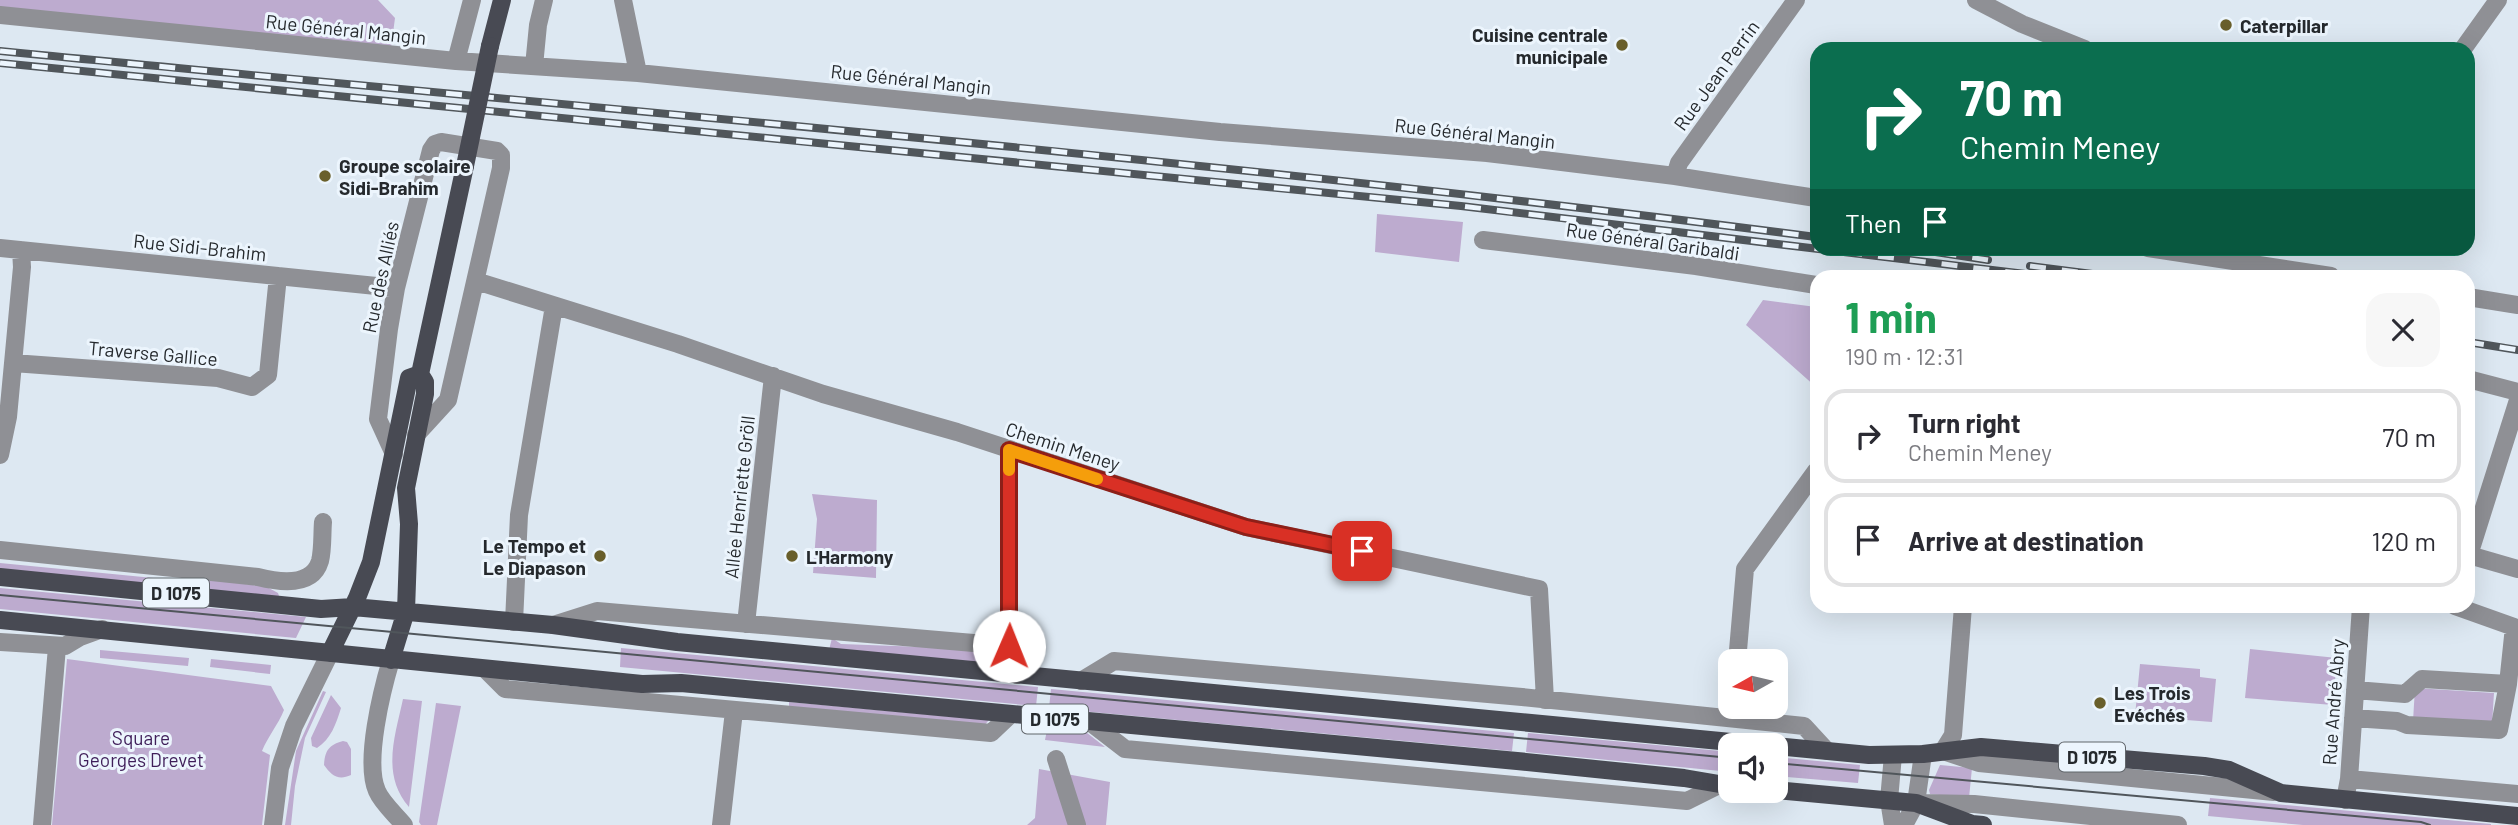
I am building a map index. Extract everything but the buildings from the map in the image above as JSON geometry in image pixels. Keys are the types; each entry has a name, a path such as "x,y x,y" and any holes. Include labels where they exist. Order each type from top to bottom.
{"main road":[{"path":"391,660 406,611 409,524 406,488 425,394 425,382 420,374 502,0"},
{"path":"330,653 371,562 409,378 420,374"},
{"name":"D 1075","path":"0,577 321,609 353,607 406,611 553,625 677,642 1718,740"},
{"name":"D 1075","path":"0,620 642,684 681,683 1530,762 1718,784"},
{"name":"D 1075","path":"1788,747 1893,755 1981,747 2204,766 2229,770 2281,793 2518,817"},
{"path":"1788,791 1916,803 1972,824 1983,825"}],"street":[{"path":"456,61 472,0"},
{"path":"534,66 538,25 544,0"},
{"path":"623,0 638,73"},
{"name":"Rue Jean Perrin","path":"1675,176 1679,163 1796,0"},
{"path":"1976,0 2022,24 2067,42"},
{"path":"2468,42 2498,0"},
{"name":"Rue Général Mangin","path":"0,15 456,61 638,73 1220,132 1487,153 1675,176 1810,197"},
{"name":"Rue des Alliés","path":"394,454 378,419 396,288 431,150 435,144 441,142 497,151 501,168 448,400 416,435"},
{"name":"Rue Général Garibaldi","path":"1483,240 1696,265 1810,284"},
{"name":"Rue Sidi-Brahim","path":"0,248 396,288"},
{"path":"0,455 8,417 22,267 21,250"},
{"path":"2200,256 2292,270"},
{"name":"Traverse Gallice","path":"13,363 218,378 252,387 268,375 278,276"},
{"name":"Chemin Meney","path":"476,281 823,394 957,432 1246,527 1539,589 1545,700"},
{"path":"2475,298 2518,305"},
{"path":"513,622 519,515 554,306"},
{"name":"Allée Henriette Gröll","path":"746,624 773,376"},
{"path":"2475,381 2518,392"},
{"path":"2475,533 2518,400"},
{"path":"1009,450 1009,646 1017,675"},
{"path":"1738,649 1745,569 1810,479"},
{"path":"0,550 258,577 283,583 308,578 320,563 323,522"},
{"path":"2475,557 2518,569"},
{"path":"283,583 296,605"},
{"path":"553,625 597,611 1009,646"},
{"path":"1943,751 1953,735 1963,613"},
{"name":"Rue André Abry","path":"2344,800 2349,779 2360,613"},
{"path":"2353,718 2397,721 2407,725 2499,730 2508,684 2514,627 2475,613"},
{"path":"0,642 65,646 102,629"},
{"path":"42,825 57,647"},
{"path":"273,825 280,768 294,726 330,653"},
{"path":"391,660 379,710 372,775 377,792 404,825"},
{"path":"1081,681 1114,661 1545,700 1718,712"},
{"path":"485,669 505,689 734,711 991,733 1010,715"},
{"path":"2355,690 2405,694 2422,679 2508,684"},
{"path":"721,825 734,711"},
{"path":"1766,719 1804,726 1827,751"},
{"path":"1904,825 1916,803 1923,754"},
{"path":"1893,755 1889,800 1893,825"},
{"path":"1056,759 1077,825"},
{"path":"2349,779 2518,794"},
{"path":"1916,803 1974,804 2178,825"}],"green space":[{"path":"0,0 378,0 395,18 391,48 0,7"},
{"path":"1377,214 1463,222 1459,262 1375,252"},
{"path":"1763,300 1810,306 1810,382 1746,325"},
{"path":"812,494 877,500 876,578 813,573 817,519"},
{"path":"0,563 184,581 189,576 267,587 278,593 280,599 0,573"},
{"path":"0,588 306,617 296,638 0,609"},
{"path":"832,638 841,644 977,649 996,655 1004,667 829,650"},
{"path":"621,648 1038,687 1036,706 620,667"},
{"path":"2250,649 2337,658 2333,705 2245,698"},
{"path":"100,650 189,658 188,666 100,658"},
{"name":"Square Georges Drevet","path":"67,659 271,686 284,710 262,751 270,755 262,825 52,825"},
{"path":"211,659 271,665 270,674 210,667"},
{"path":"2140,664 2200,669 2200,677 2216,679 2212,722 2135,716"},
{"path":"2415,688 2494,693 2492,725 2413,721"},
{"path":"1051,689 1514,733 1512,751 1049,708"},
{"path":"323,691 326,692 305,738 295,786 291,825 285,825 296,751"},
{"path":"331,695 341,708 329,736 317,748 312,746 311,738"},
{"path":"403,699 422,701 409,807 395,782 392,755"},
{"path":"789,702 989,720 982,728 789,707"},
{"path":"436,703 461,706 437,825 421,825 419,822"},
{"path":"1048,725 1082,729 1105,747 1045,740"},
{"path":"1528,733 1718,751 1718,771 1526,752"},
{"path":"347,742 351,749 351,775 339,777 324,765 325,755 334,744"},
{"path":"1788,758 1860,765 1858,783 1788,777"},
{"path":"1940,765 1972,768 1969,798 1930,794 1929,790"},
{"path":"1039,769 1110,782 1106,825 1027,825 1035,818"},
{"path":"2210,798 2491,825 2303,825 2208,816"}],"tram line":[{"path":"0,595 1718,757"},
{"path":"1788,764 2421,822 2430,825"}],"railway":[{"path":"0,51 1136,159 1810,236"},
{"path":"0,63 1461,206 1810,248"},
{"path":"1877,256 1993,270"},
{"path":"1962,256 1988,260"},
{"path":"2030,266 2061,270"},
{"path":"2475,343 2518,350"}],"slow traffic":[{"path":"1009,470 1009,450 1097,479"}],"place":[{"name":"Caterpillar","path":"2226,25"},
{"name":"Cuisine centrale municipale","path":"1622,45"},
{"name":"Groupe scolaire Sidi-Brahim","path":"325,176"},
{"name":"Le Tempo et Le Diapason","path":"600,556"},
{"name":"L'Harmony","path":"792,556"},
{"name":"Les Trois Evéchés","path":"2100,703"}],"route":[{"path":"1009,646 1009,450 1246,527 1362,551"}]}
